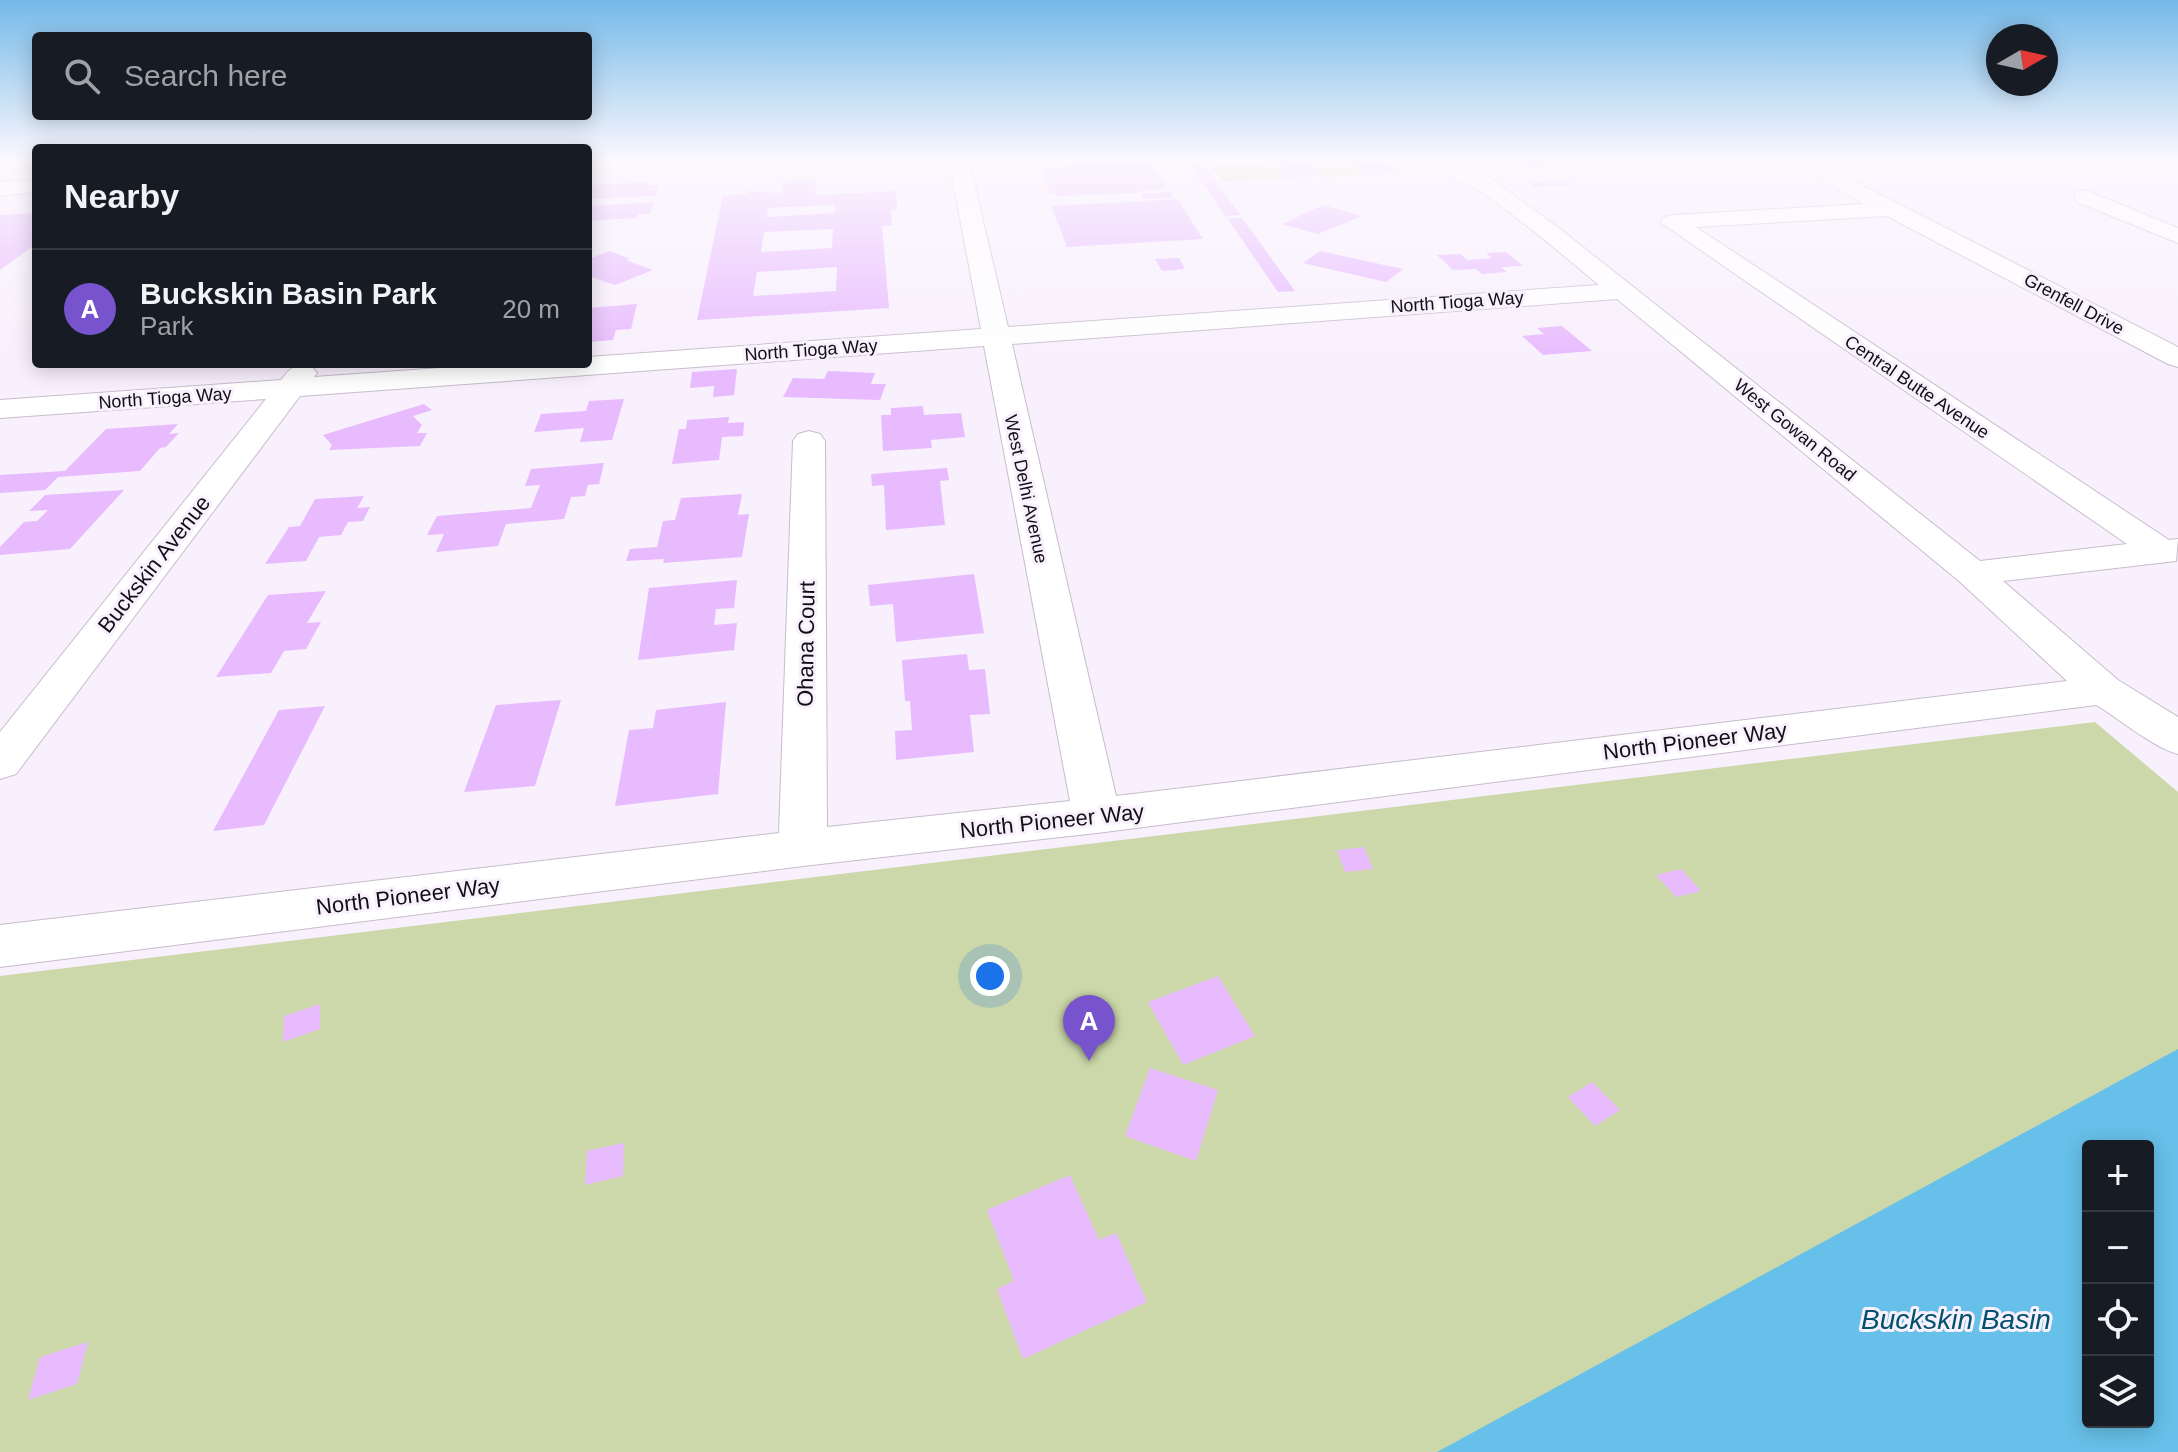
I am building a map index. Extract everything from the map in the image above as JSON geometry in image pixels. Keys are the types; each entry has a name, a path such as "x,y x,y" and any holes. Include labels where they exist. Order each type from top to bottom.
{"street":[{"name":"West Delhi Avenue","path":"972,229 1097,816"},
{"name":"West Gowan Road","path":"1545,229 1972,573 2103,690 2152,719 2178,739"},
{"name":"Central Butte Avenue","path":"1682,229 2170,551"},
{"name":"Grenfell Drive","path":"1929,229 2178,358"},
{"name":"North Tioga Way","path":"592,360 994,337 1284,313 1622,291"},
{"name":"North Tioga Way","path":"0,409 300,377 456,368"},
{"name":"Buckskin Avenue","path":"0,763 300,377"},
{"name":"Ohana Court","path":"803,848 809,441"},
{"path":"1972,573 2170,551"},
{"name":"West Gowan Road","path":"2103,690 2124,723 2178,767"},
{"name":"North Pioneer Way","path":"0,946 803,848 1097,816 2103,690"}],"green space":[{"path":"2095,722 2178,792 2178,1452 0,1452 0,976"}],"water":[{"name":"Buckskin Basin","path":"2178,1049 2178,1452 1437,1452"}],"building":[{"path":"0,229 32,229 32,247 0,270"},
{"path":"716,229 882,229 889,308 697,320","holes":["833,229 832,248 761,252 764,232","837,267 836,291 753,296 757,272"]},
{"path":"1060,229 1197,229 1203,239 1067,247"},
{"path":"1234,229 1250,229 1295,291 1278,292"},
{"path":"1299,229 1331,229 1318,234"},
{"path":"610,251 653,270 615,285 592,277 592,258"},
{"path":"1320,251 1403,269 1386,282 1303,263"},
{"path":"1506,252 1523,266 1501,267 1507,272 1482,274 1476,269 1453,270 1437,255 1461,254 1467,260 1492,258 1486,253"},
{"path":"1179,258 1185,269 1162,271 1155,259"},
{"path":"637,304 631,329 616,330 613,340 592,342 592,308"},
{"path":"1562,326 1592,351 1543,355 1522,336 1544,334 1537,328"},
{"path":"737,369 734,395 713,397 714,386 690,388 692,372"},
{"path":"828,371 875,373 871,384 886,384 880,400 783,397 793,378 824,379"},
{"path":"624,399 612,440 580,442 584,428 534,432 541,414 586,411 589,401"},
{"path":"424,404 432,410 413,416 422,425 417,433 427,433 420,446 329,450 332,445 323,435"},
{"path":"923,406 924,415 961,413 965,437 931,440 932,448 883,451 881,415 891,415 891,408"},
{"path":"729,417 728,423 744,422 743,436 722,437 719,460 672,464 679,429 686,429 687,420"},
{"path":"178,424 169,434 179,433 166,447 160,448 140,471 58,477 45,490 0,493 0,475 65,471 106,429"},
{"path":"604,463 599,484 588,485 585,496 571,497 564,519 506,524 498,546 436,552 444,534 427,535 437,516 531,508 540,485 525,486 531,469"},
{"path":"947,468 949,480 940,481 945,525 886,530 884,485 872,486 871,474"},
{"path":"124,490 70,549 0,555 0,547 24,522 37,521 48,510 29,511 45,495"},
{"path":"742,494 738,515 749,514 742,557 663,563 664,559 626,561 630,549 657,547 663,521 675,520 681,498"},
{"path":"364,496 357,508 370,507 363,521 348,522 341,535 319,537 306,561 265,564 289,527 300,526 315,499"},
{"path":"974,574 984,633 896,642 893,604 870,606 868,585"},
{"path":"737,580 734,608 716,609 714,625 737,623 734,650 638,660 649,588"},
{"path":"326,591 307,623 321,622 306,649 284,651 271,673 216,677 268,595"},
{"path":"967,654 969,670 985,669 990,714 970,715 974,752 896,760 895,731 912,730 910,701 905,701 902,660"},
{"path":"561,700 535,786 464,792 496,705"},
{"path":"726,702 718,794 615,806 629,730 653,728 656,710"},
{"path":"325,706 264,825 213,831 279,710"},
{"path":"1364,847 1373,869 1345,872 1337,850"},
{"path":"1681,869 1701,891 1676,897 1656,875"},
{"path":"1218,976 1255,1036 1183,1065 1148,1002"},
{"path":"320,1004 320,1029 283,1042 284,1016"},
{"path":"1150,1068 1218,1090 1196,1161 1125,1136"},
{"path":"1592,1082 1620,1110 1595,1126 1568,1097"},
{"path":"624,1143 623,1176 585,1185 587,1151"},
{"path":"1070,1175 1099,1240 1116,1233 1147,1302 1023,1359 997,1289 1014,1281 987,1210"},
{"path":"88,1342 77,1384 28,1400 40,1357"}],"place":[{"name":"Buckskin Basin Park","path":"1089,1061"}]}
